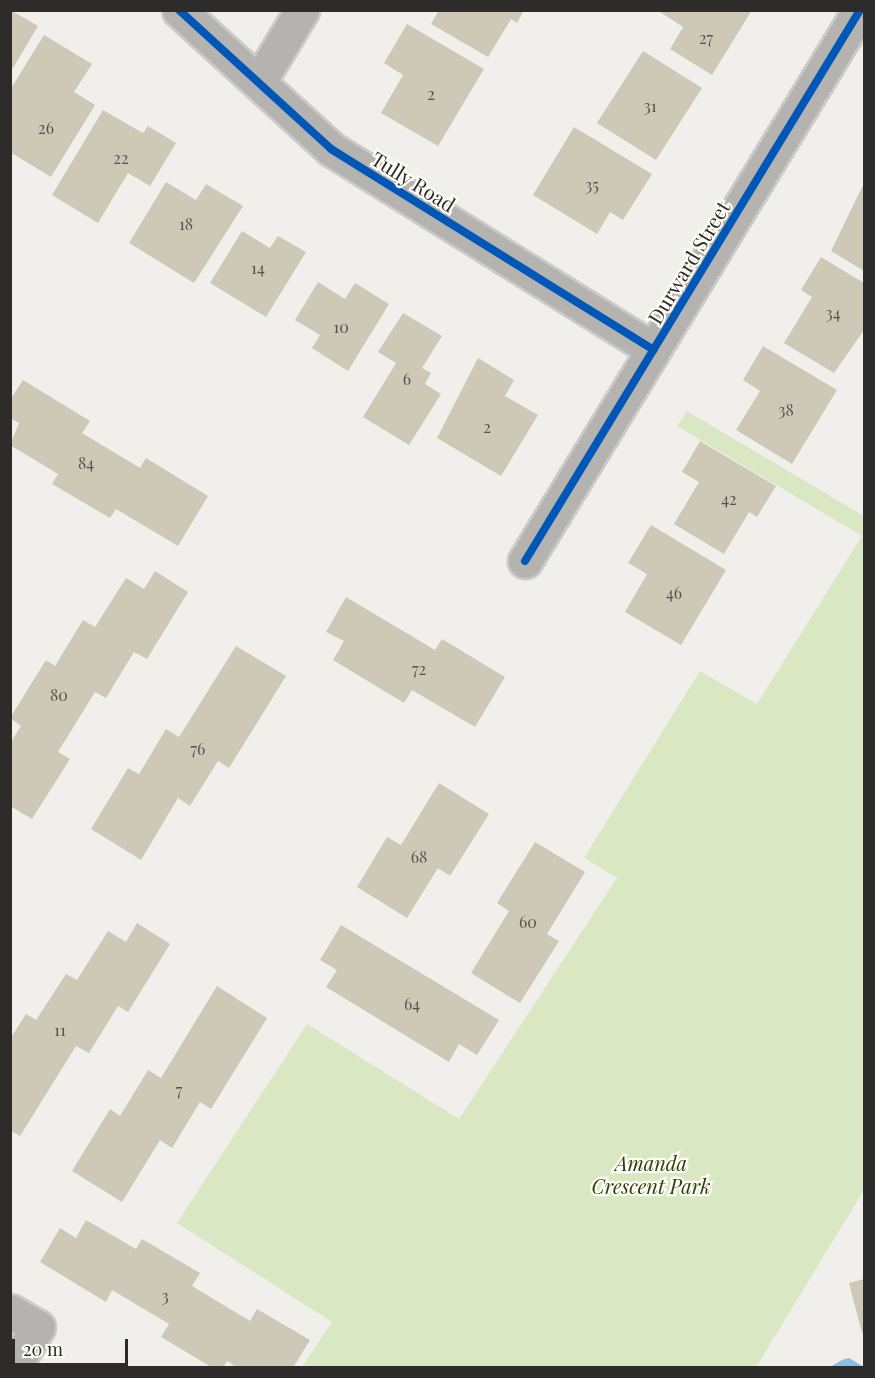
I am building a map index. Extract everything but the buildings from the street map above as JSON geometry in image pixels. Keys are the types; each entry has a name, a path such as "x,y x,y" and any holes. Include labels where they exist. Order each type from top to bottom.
{"street":[{"name":"Tully Road","path":"179,10 260,80 331,149 654,350"},
{"path":"260,80 302,10"},
{"name":"Durward Street","path":"525,561 860,10"},
{"path":"14,1368 24,1319"}],"green space":[{"name":"Amanda Crescent Park","path":"687,411 864,516 864,1190 756,1367 302,1367 332,1322 177,1223 307,1024 459,1119 617,878 584,858 700,671 757,704 862,536 677,426"}],"water":[{"path":"849,1358 864,1367 830,1367 842,1360"}],"cycle path":[{"path":"179,10 331,149 654,350"},
{"path":"525,561 860,10"}]}
